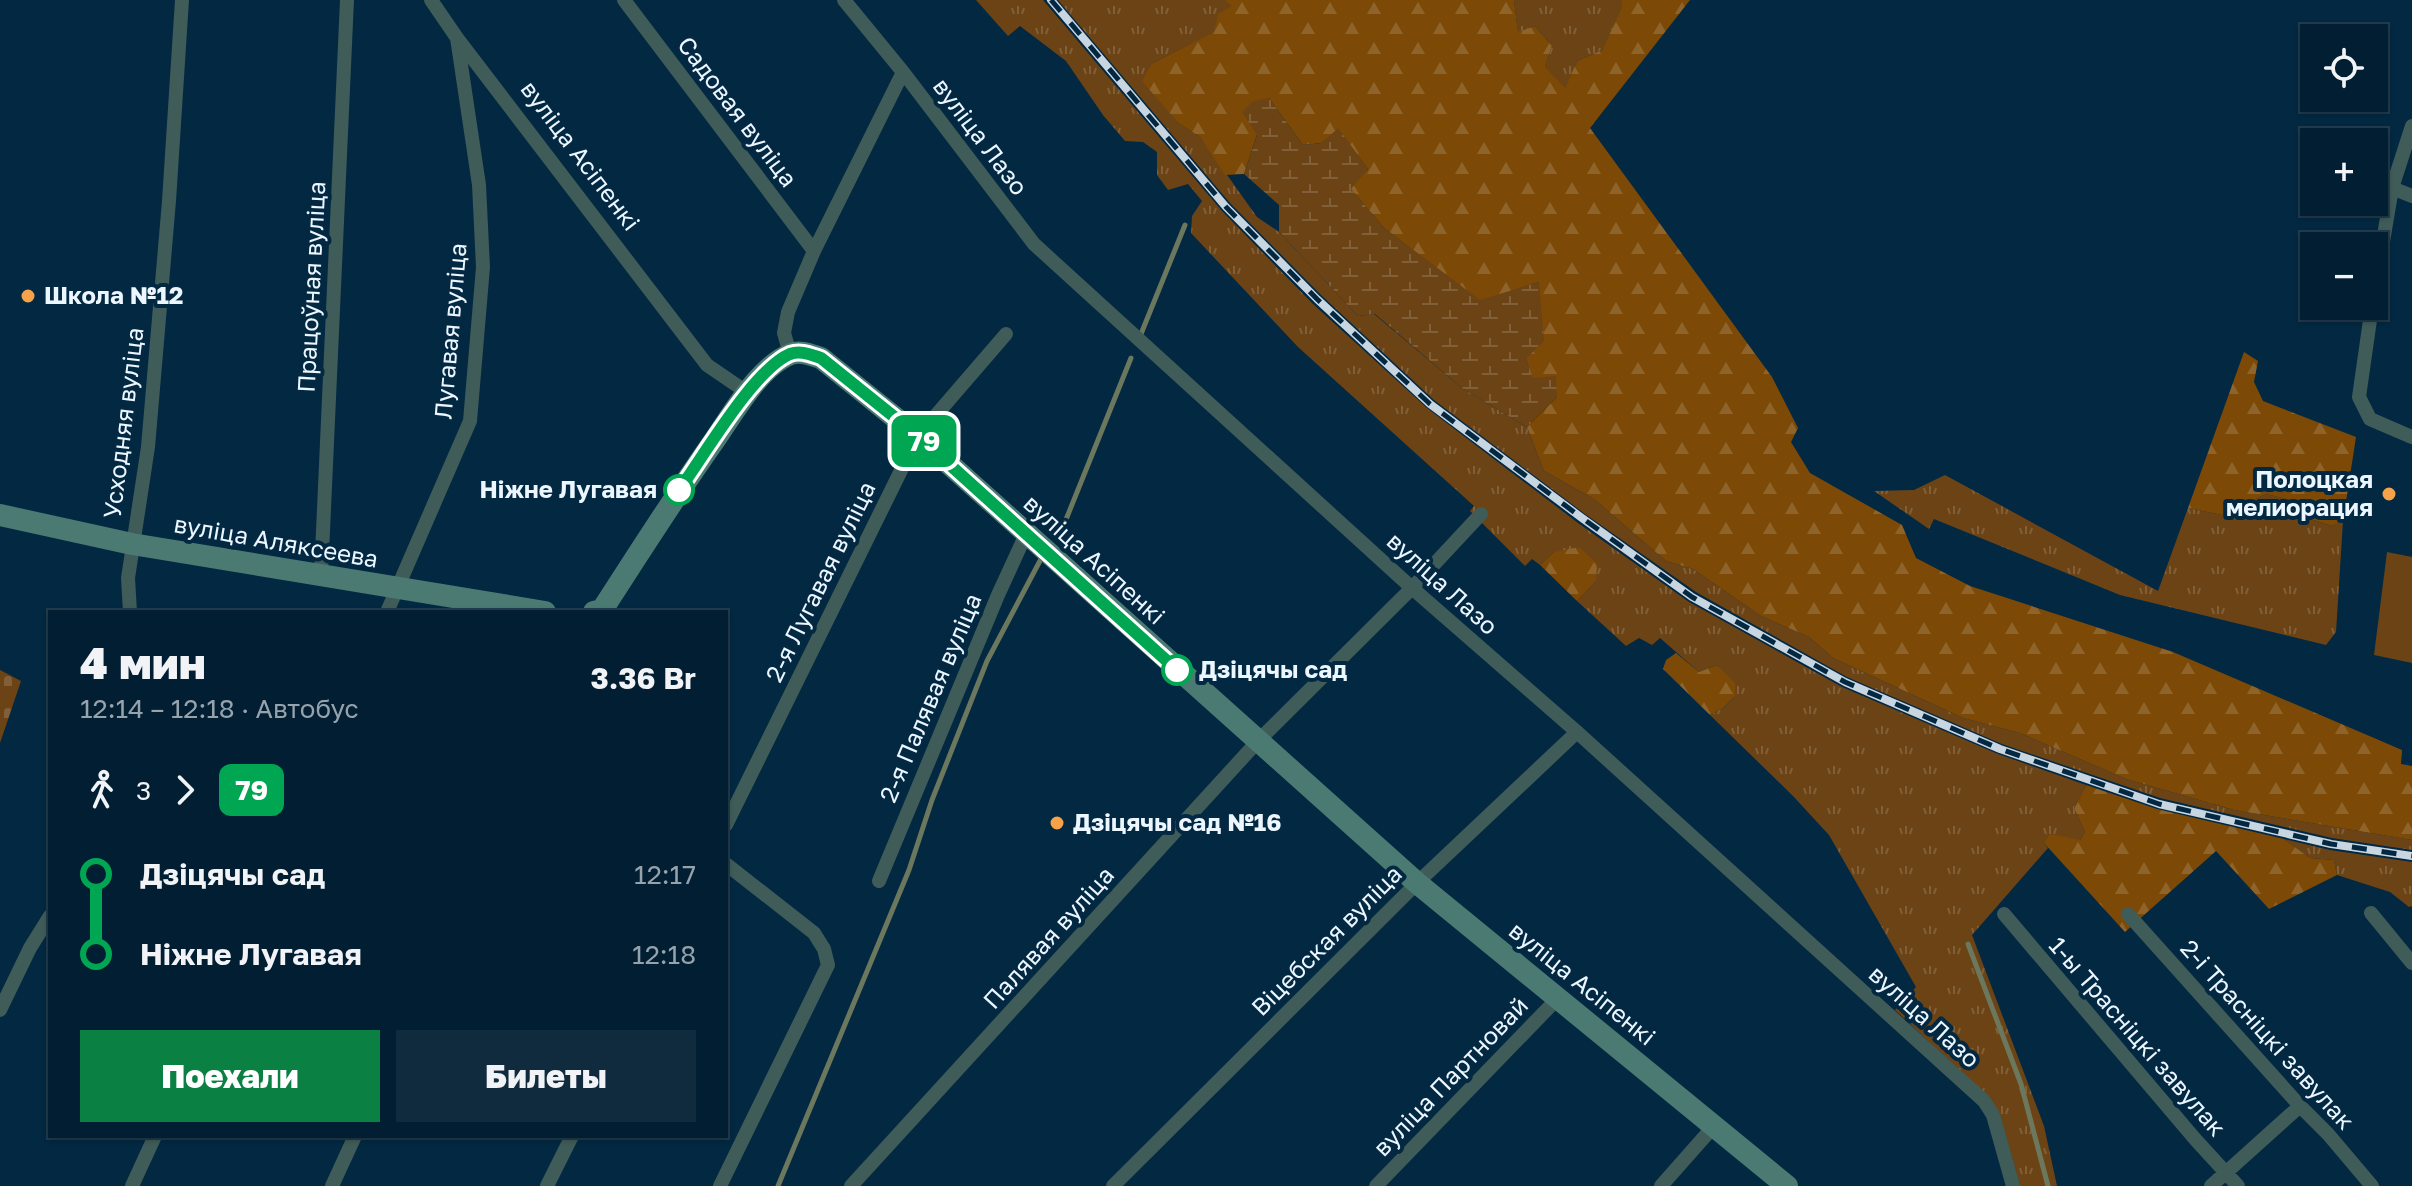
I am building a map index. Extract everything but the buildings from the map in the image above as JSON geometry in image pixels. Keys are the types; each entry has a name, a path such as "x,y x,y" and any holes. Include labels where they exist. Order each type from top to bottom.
{"street":[{"name":"Усходняя вуліца","path":"130,610 128,578 148,447 182,0"},
{"name":"Працоўная вуліца","path":"321,575 347,0"},
{"name":"вуліца Асіпенкі","path":"431,0 707,365 748,393"},
{"name":"Садовая вуліца","path":"624,0 814,251"},
{"name":"вуліца Лазо","path":"844,0 1034,244 1984,1101 1993,1115 2013,1186"},
{"name":"Лугавая вуліца","path":"388,610 470,421 483,267 479,185 457,38"},
{"path":"600,610 748,393 768,370 790,354 784,333 788,312 814,251 903,72"},
{"path":"2385,232 2392,188 2412,126"},
{"path":"2392,188 2412,196"},
{"path":"2370,320 2359,397 2370,419 2412,437"},
{"name":"2-я Лугавая вуліца","path":"728,821 918,436 1006,334"},
{"name":"вуліца Асіпенкі","path":"790,354 803,352 821,358 918,436 1417,883 1787,1186"},
{"name":"Палявая вуліца","path":"851,1186 1258,741 1412,588 1481,514"},
{"name":"вуліца Аляксеева","path":"0,515 132,544 532,610"},
{"name":"2-я Палявая вуліца","path":"879,881 1026,534"},
{"name":"Віцебская вуліца","path":"1113,1186 1417,883 1577,732"},
{"path":"720,1186 828,965 824,949 814,933 728,866"},
{"path":"2371,913 2412,963"},
{"name":"1-ы Трасніцкі завулак","path":"2004,914 2238,1186"},
{"name":"2-і Трасніцкі завулак","path":"2128,914 2372,1186"},
{"path":"0,1010 30,948 48,919"},
{"name":"вуліца Партновай","path":"1376,1186 1558,998"},
{"path":"2211,1186 2300,1106"},
{"path":"1661,1186 1714,1126"},
{"path":"132,1186 154,1138"},
{"path":"332,1186 354,1138"},
{"path":"547,1186 571,1138"}],"green space":[{"path":"976,0 1043,0 1222,211 1313,304 1427,408 1578,523 1689,602 1842,687 1998,754 2086,785 2074,808 2085,832 2080,840 2044,843 2048,848 1972,935 2044,1126 2057,1186 2020,1186 1999,1112 1989,1098 1895,1010 1916,987 1829,835 1710,715 1734,697 1734,683 1717,665 1699,672 1660,638 1652,645 1639,638 1626,646 1577,601 1596,581 1554,552 1540,565 1532,559 1525,566 1470,511 1474,506 1298,347 1191,233 1192,216 1202,201 1188,184 1168,190 1157,175 1157,152 1143,142 1125,141 1066,61 1020,26 1008,36"},
{"path":"1058,0 1224,0 1233,6 1215,32 1151,64 1143,81 1178,123 1200,137 1257,217 1279,232 1358,316 1374,314 1462,388 1527,427 1544,471 1594,499 1666,561 1693,569 1761,616 1809,637 1833,658 1963,718 2020,733 2126,779 2234,810 2412,840 2412,850 2332,838 2160,798 2002,744 1847,677 1696,592 1585,514 1434,400 1321,295 1230,203"},
{"path":"1224,0 1514,0 1518,32 1535,26 1552,46 1545,66 1565,88 1577,61 1602,50 1622,8 1622,0 1690,0 1590,128 1772,377 1798,428 1791,442 1810,473 1902,525 1916,558 1970,586 2173,652 2402,750 2401,764 2412,766 2412,840 2234,810 2126,779 2020,733 1963,718 1833,658 1809,637 1761,616 1693,569 1666,561 1594,499 1544,471 1527,427 1557,397 1532,378 1526,359 1539,282 1480,301 1384,228 1350,188 1368,169 1338,129 1322,143 1303,145 1269,98 1244,174 1225,175 1200,137 1178,123 1142,81 1151,64 1214,32 1218,14 1232,6"},
{"path":"1514,0 1622,0 1623,8 1602,50 1577,61 1565,89 1545,66 1552,46 1535,26 1518,33"},
{"path":"1269,98 1303,145 1322,143 1338,128 1368,169 1351,189 1384,228 1480,300 1539,282 1544,341 1526,359 1533,378 1556,376 1557,397 1527,427 1462,388 1375,314 1358,316 1279,232 1279,205 1244,174 1257,135 1242,112 1253,101"},
{"path":"2244,352 2258,361 2254,382 2263,401 2356,437 2343,521 2332,526 2310,519 2290,500 2266,494 2222,515 2188,508"},
{"path":"1945,475 2158,591 2188,508 2222,515 2266,494 2290,500 2310,519 2332,526 2343,521 2336,632 2326,645 2120,595 1934,519 1929,529 1874,491 1914,490"},
{"path":"1579,547 1597,564 1596,581 1577,601 1540,565 1554,552"},
{"path":"2387,552 2412,557 2412,663 2374,655"},
{"path":"1676,653 1699,672 1717,665 1735,683 1735,696 1710,715 1663,669 1666,660"},
{"path":"0,670 21,681 0,743"},
{"path":"2086,785 2157,809 2284,839 2310,858 2334,860 2337,875 2269,909 2216,851 2125,932 2044,843 2050,834 2080,840 2085,832 2074,808"},
{"path":"2284,839 2330,850 2412,862 2412,906 2409,907 2390,892 2337,875 2334,860 2310,858"}],"waterway":[{"path":"1141,334 1185,225"},
{"path":"1063,527 1131,358"},
{"path":"778,1186 909,870 932,800 987,661 1042,557"},
{"path":"1968,944 2021,1084 2048,1186"}],"railway":[{"path":"1051,0 1226,207 1317,299 1430,404 1692,597 1845,682 2000,749 2159,804 2331,844 2412,856"}],"bus line":[{"name":"79","path":"679,490 768,370 790,354 803,352 821,358 918,436 1177,670"}],"place":[{"name":"Школа №12","path":"28,296"},
{"name":"Ніжне Лугавая","path":"679,490"},
{"name":"Полоцкая мелиорация","path":"2389,494"},
{"name":"Дзіцячы сад","path":"1177,670"},
{"name":"Дзіцячы сад №16","path":"1057,823"}]}
